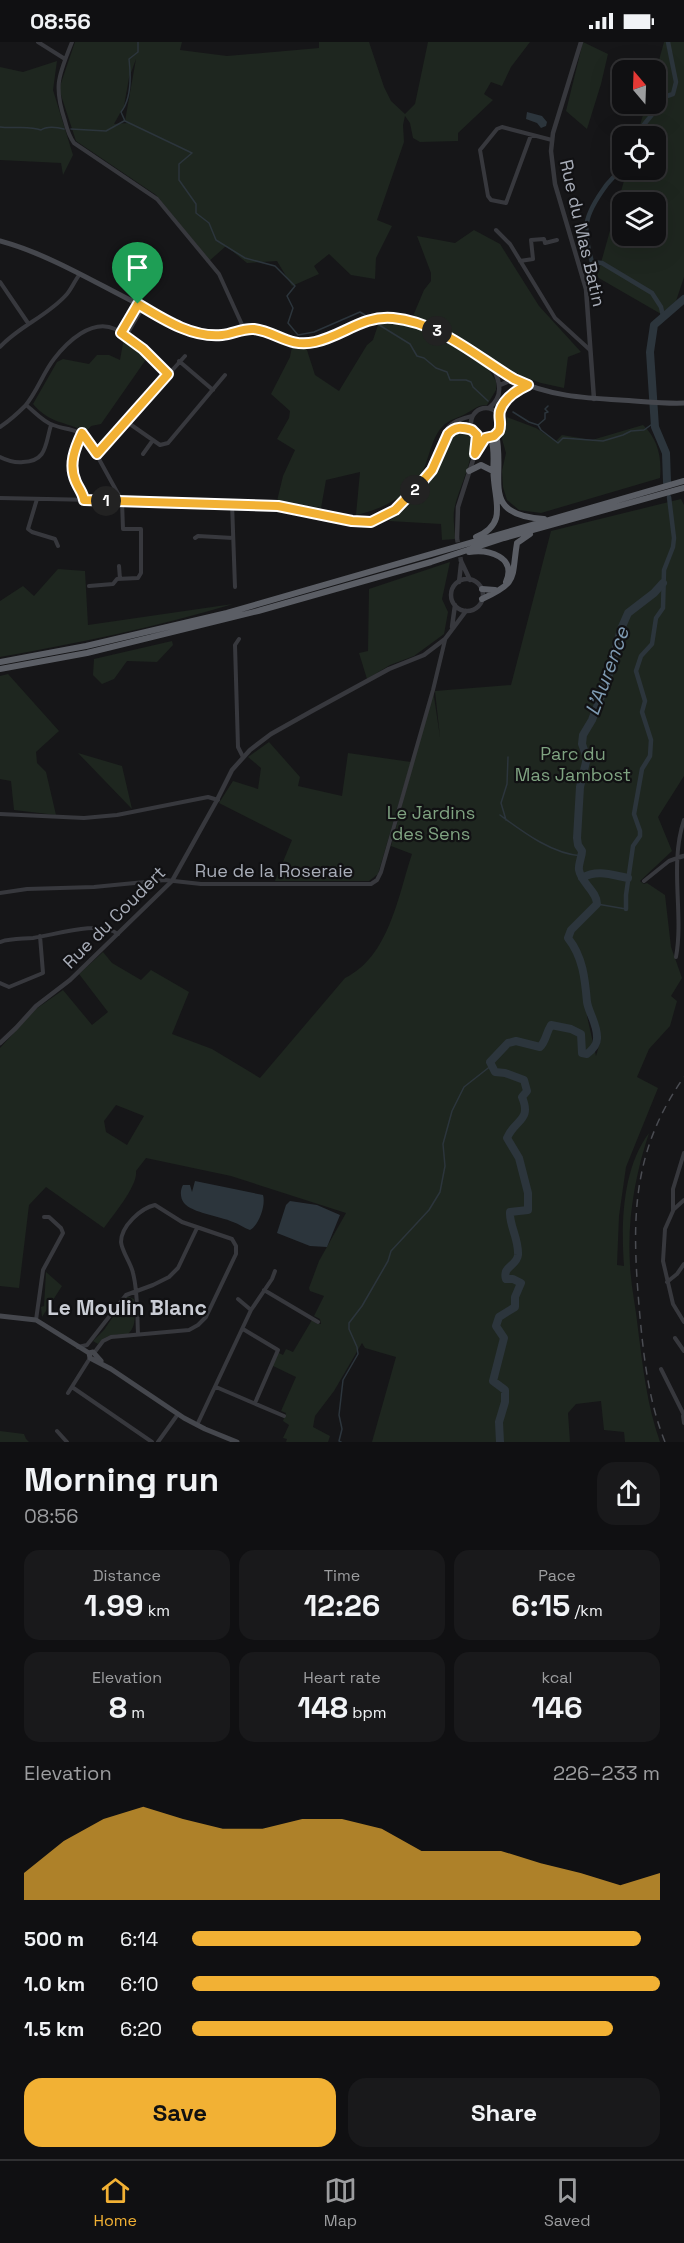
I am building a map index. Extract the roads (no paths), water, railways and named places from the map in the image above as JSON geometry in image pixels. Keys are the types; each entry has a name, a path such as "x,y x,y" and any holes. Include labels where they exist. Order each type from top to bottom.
{"highway":[{"path":"441,552 454,544 480,536 494,523 498,512 493,471 495,453 491,437"},
{"path":"491,437 499,453 497,474 502,501 518,516 552,521"},
{"path":"469,471 481,465 493,471"},
{"path":"0,662 97,643 227,613 684,481"},
{"path":"0,669 87,652 216,622 385,575 552,521 684,488"},
{"path":"482,599 504,589 510,582 519,540 552,521"},
{"path":"461,551 480,550 496,553 508,567 507,581 502,587 492,591 482,589"}],"main road":[{"path":"0,241 80,274 188,331 222,335 244,330 260,330 288,342 304,344 323,340 355,324 374,318 393,318 435,330 493,367 528,385 570,397 684,405"},
{"path":"0,1316 36,1320 178,1414 237,1442"}],"street":[{"path":"38,42 65,59"},
{"path":"72,42 57,87 59,105 70,137 74,143 157,199 219,274 244,330"},
{"name":"Rue du Mas Batin","path":"581,42 551,150 555,184 586,289 594,399"},
{"path":"531,135 506,203 491,200 488,196 480,154 481,147 502,127 552,140"},
{"path":"496,230 510,244 555,318 591,350"},
{"path":"520,261 533,259 531,240 543,239 545,243 557,240"},
{"path":"0,348 28,323 68,294 80,274"},
{"path":"0,282 28,323"},
{"path":"121,333 140,306"},
{"path":"126,336 140,306"},
{"path":"0,427 26,405 54,358 82,332 94,327 106,326 126,336 168,374"},
{"path":"97,454 185,356"},
{"path":"179,361 213,390"},
{"path":"421,483 445,430 453,423 472,416 479,410 489,408 498,396 500,385 493,367"},
{"path":"127,422 160,445 168,443 225,375"},
{"path":"500,385 514,379 515,391"},
{"path":"475,454 501,426 501,409 515,391 528,385"},
{"path":"26,405 51,425 82,433 97,454 122,501 123,529 141,529 141,573 138,578 117,579 113,584 89,586"},
{"path":"489,408 500,417"},
{"path":"472,416 472,430"},
{"path":"0,457 15,463 34,462 39,459 51,425"},
{"path":"0,498 232,503 278,506 352,521 371,522 395,510 421,483 432,470 448,434 456,427 472,430 477,435 491,437"},
{"path":"82,433 72,461 75,481 84,500"},
{"path":"457,538 458,507 475,454 477,435"},
{"path":"143,454 153,440"},
{"path":"37,499 28,529 55,539 58,546"},
{"path":"232,503 235,587"},
{"path":"195,538 233,538"},
{"path":"461,561 470,580 482,589 482,599 478,607 466,611 455,605 451,592 459,582 461,561"},
{"path":"119,566 120,579"},
{"path":"459,582 470,580"},
{"name":"Rue du Coudert","path":"452,628 455,605"},
{"name":"Rue du Coudert","path":"0,1043 36,1006 70,980 172,880 218,800 232,770 258,742 389,669 415,659 445,639 466,611"},
{"path":"238,639 235,645 238,747 243,757"},
{"name":"Rue de la Roseraie","path":"0,893 27,889 94,887 172,880 201,884 370,884 377,879 391,839 445,639"},
{"path":"0,814 84,818 117,815 208,797 218,800"},
{"path":"676,957 682,947 684,929 682,856 679,842 684,820"},
{"path":"644,881 669,861 682,856"},
{"path":"0,942 12,938 40,936 76,929 111,930 118,934"},
{"path":"0,983 9,987 43,973 40,936"},
{"path":"684,1154 673,1190 673,1210 665,1229 663,1261 673,1304 684,1322"},
{"path":"673,1210 684,1200"},
{"path":"68,1393 92,1355 106,1339 189,1330 206,1317 236,1254 235,1243 228,1237 197,1228 155,1205 147,1207 135,1217 123,1232 121,1243 133,1272 138,1334"},
{"path":"36,1320 43,1270 63,1233 49,1217 44,1217"},
{"path":"78,1347 90,1341 126,1294 169,1277 178,1268 197,1228"},
{"path":"667,1282 684,1264"},
{"path":"197,1425 251,1310 274,1271"},
{"path":"264,1290 318,1322"},
{"path":"238,1299 251,1310"},
{"path":"243,1329 278,1350 255,1403"},
{"path":"675,1338 684,1352"},
{"path":"90,1341 92,1355"},
{"path":"661,1369 683,1415 684,1423"},
{"path":"72,1387 152,1442"},
{"path":"216,1387 284,1416"},
{"path":"158,1442 178,1414"},
{"path":"57,1431 67,1442"}],"waterway":[{"path":"138,42 138,52 129,59 129,94 121,112 125,121 192,153 179,164 179,180 196,204 196,213 209,223 216,240 245,258 275,266 295,286 287,296 293,308 288,323 298,335 314,332 360,312 365,315"},
{"name":"L'Aurence","path":"643,126 667,96 673,94 676,82 668,42"},
{"path":"71,129 106,131 124,121"},
{"path":"0,127 64,129"},
{"name":"L'Aurence","path":"612,179 598,197 587,223 587,240 592,262 602,263 652,293 661,307 663,316"},
{"name":"L'Aurence","path":"667,482 666,453 655,427 650,352 654,325 684,299"},
{"path":"376,323 410,344 417,356 447,372 450,380 471,382 473,387 488,401"},
{"path":"538,425 545,419 545,413 548,412 545,409 548,406"},
{"path":"513,412 538,425 558,443 563,438 603,441 631,431 644,430 655,422"},
{"name":"L'Aurence","path":"626,909 633,846 640,836 634,814 642,769 650,756 651,740 642,712 645,701 636,671 641,656 652,644 656,618 663,608 664,570 674,538 669,497"},
{"name":"L'Aurence","path":"500,1442 499,1422 505,1402 505,1390 493,1381 504,1338 496,1326 499,1317 515,1307 515,1297 521,1283 513,1279 506,1279 505,1275 518,1255 510,1212 528,1210 528,1193 519,1158 507,1138 524,1116 525,1105 522,1097 527,1091 524,1080 495,1072 490,1062 508,1043 516,1041 540,1047 551,1025 571,1029 581,1034 582,1053 587,1054 596,1043 596,1029 587,1002 582,968 577,953 568,938 571,930 597,904 579,870 582,851 577,838 580,787 587,758 582,744 583,735 592,720 608,678 621,629 628,613 663,583"},
{"path":"506,820 501,803 507,784 508,757"},
{"path":"500,815 549,847 582,856"},
{"name":"L'Aurence","path":"582,878 599,873 628,878"},
{"name":"L'Aurence","path":"597,904 626,909"},
{"path":"341,1442 339,1441 342,1429 339,1415 343,1380 358,1354 349,1323 362,1306 388,1261 391,1251 429,1210 440,1192 445,1166 443,1144 452,1111 464,1087 492,1065"}],"tunnel":[{"path":"457,538 461,561"}],"railway":[{"path":"665,1442 651,1396 643,1349 637,1284 636,1222 638,1192 653,1135 666,1106 684,1077"}],"district":[{"name":"Le Moulin Blanc","path":"127,1307"}],"park label":[{"name":"Parc du Mas Jambost","path":"573,763"},
{"name":"Le Jardins des Sens","path":"431,822"}]}
